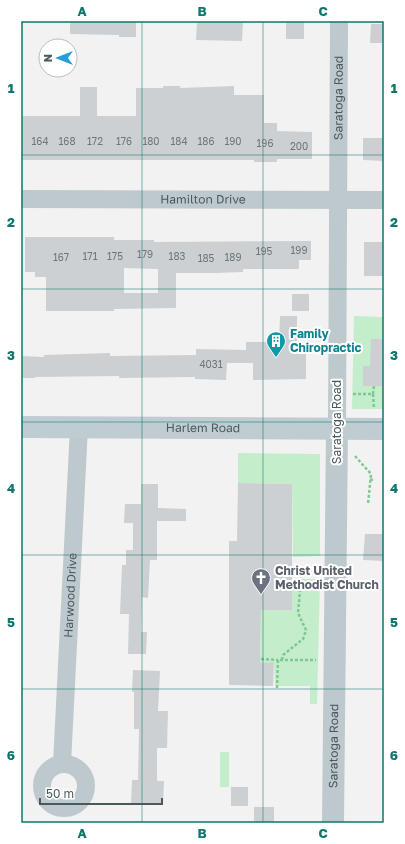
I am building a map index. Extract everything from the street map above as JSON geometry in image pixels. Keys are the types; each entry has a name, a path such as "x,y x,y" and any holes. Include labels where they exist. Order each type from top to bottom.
{"main road":[{"name":"Harlem Road","path":"21,427 384,429"}],"street":[{"name":"Saratoga Road","path":"333,823 339,21"},
{"name":"Hamilton Drive","path":"21,199 384,200"},
{"name":"Harwood Drive","path":"62,764 78,427"}],"path":[{"path":"374,386 374,409"},
{"path":"353,394 373,394"},
{"path":"354,454 371,474 368,504"},
{"path":"370,480 375,480"},
{"path":"292,568 320,568"},
{"path":"282,660 283,656 304,639 306,630 298,613 302,568"},
{"path":"261,659 318,660"},
{"path":"277,688 278,660"}],"green space":[{"path":"354,316 384,317 384,409 352,409"},
{"path":"238,453 320,454 320,556 293,557 292,484 238,483"},
{"path":"292,579 320,579 317,704 310,704 310,686 275,686 274,662 260,663 261,610 292,610"},
{"path":"220,752 229,752 229,787 220,787"}],"building":[{"path":"70,21 136,21 136,37 119,37 119,35 70,34"},
{"path":"197,21 243,21 242,41 196,40"},
{"path":"286,21 304,21 304,39 286,39"},
{"path":"371,24 384,24 384,43 370,43"},
{"path":"163,86 180,86 180,88 234,86 234,95 264,95 264,123 277,123 277,131 312,132 312,159 277,159 277,162 254,162 254,160 21,160 21,116 80,116 80,87 97,87 97,116 136,116 136,88 163,88"},
{"path":"363,138 384,138 384,161 363,160"},
{"path":"25,237 114,237 114,240 154,240 154,242 311,241 311,260 299,260 299,269 243,269 243,272 176,273 176,308 114,309 114,311 46,311 46,277 35,277 35,272 25,272","holes":["124,268 158,269 158,293 124,293"]},
{"path":"364,242 383,242 383,276 364,276"},
{"path":"292,294 309,294 309,311 292,311"},
{"path":"280,316 297,316 297,353 306,353 306,379 253,380 253,363 227,363 226,380 195,379 195,377 119,378 119,376 21,378 21,356 44,357 44,355 110,353 110,356 196,355 196,349 246,350 246,342 279,342"},
{"path":"371,339 384,339 384,386 363,386 363,366 370,366"},
{"name":"Christ United Methodist Church","path":"238,483 292,484 292,610 261,610 260,663 274,662 273,686 229,685 229,541 237,541"},
{"path":"141,484 158,484 158,508 186,509 186,521 157,521 157,560 150,560 148,598 142,597 141,632 147,632 146,654 128,654 129,614 120,614 122,565 126,565 126,550 133,550 133,523 124,523 125,504 141,504"},
{"path":"365,534 384,534 384,561 363,560"},
{"path":"133,670 160,671 158,711 168,711 167,748 157,748 157,781 164,781 163,805 131,804 132,780 138,780 139,729 134,729 134,692 132,692"},
{"path":"231,787 248,787 248,806 231,806"},
{"path":"254,807 274,807 274,823 256,823 256,821 254,821"}],"place":[{"name":"Family Chiropractic","path":"276,358"},
{"name":"Christ United Methodist Church","path":"261,595"}]}
